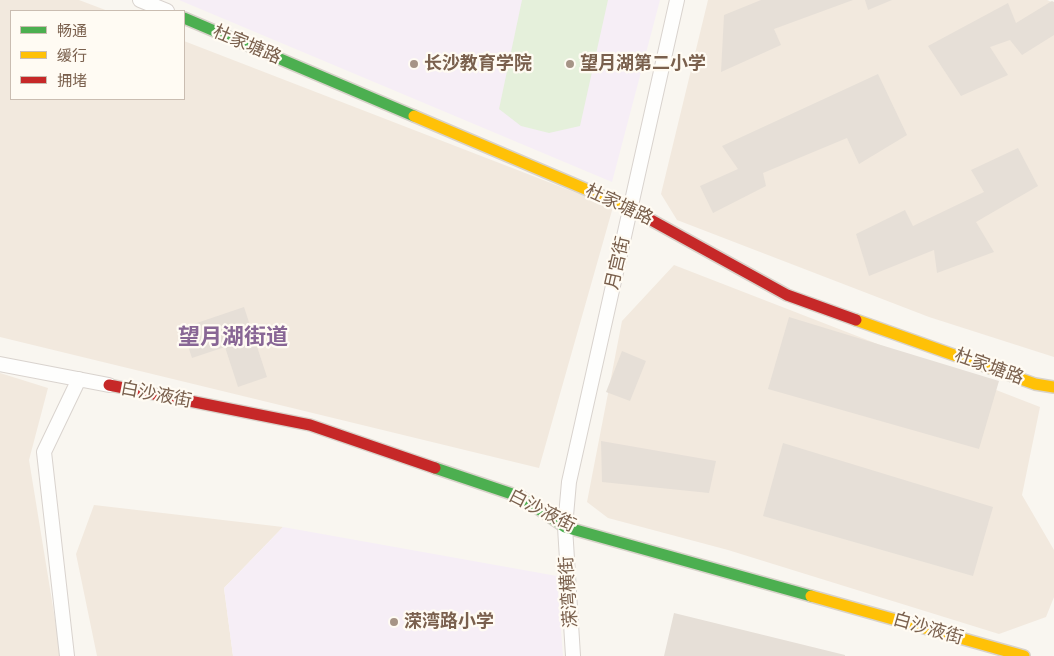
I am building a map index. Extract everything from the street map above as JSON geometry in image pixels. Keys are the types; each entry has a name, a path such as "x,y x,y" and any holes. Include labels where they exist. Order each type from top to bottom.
{"street":[{"path":"140,0 165,10"},
{"name":"月宫街","path":"565,527 568,482 677,0"},
{"name":"杜家塘路","path":"185,18 630,208 787,295 1035,384 1054,388"},
{"name":"白沙液街","path":"0,364 310,425 521,497 565,527 1024,656"},
{"path":"67,656 44,452 79,379"},
{"name":"溁湾横街","path":"565,527 573,656"}],"shaded area":[{"path":"0,0 79,0 105,10 10,10 10,100 185,100 185,41 613,207 539,468 0,337"},
{"path":"179,0 660,0 612,182"},
{"path":"708,0 1047,0 1054,3 1054,357 929,317 677,220 661,194"},
{"path":"674,265 1040,407 1022,495 1054,550 1054,597 1046,617 999,634 728,550 608,518 587,502 622,321"},
{"path":"0,373 48,388 29,460 61,656 0,656"},
{"path":"94,505 283,527 224,588 233,656 97,656 76,554"},
{"name":"溁湾路小学","path":"283,527 557,576 563,656 233,656 224,588"}],"green space":[{"path":"522,0 608,0 580,126 549,133 521,126 499,109"}],"building":[{"path":"761,0 853,0 774,29 781,45 721,72 724,15"},
{"path":"865,0 892,0 868,10"},
{"path":"1052,1 1054,2 1054,35 1022,55 1010,40 990,47 1008,75 961,96 928,46 1008,3 1016,23"},
{"path":"878,74 907,135 859,164 847,138 763,173 766,186 713,213 700,186 738,169 722,146"},
{"path":"1018,148 1038,186 976,222 994,252 937,273 934,250 869,276 856,234 905,210 913,226 984,192 971,170"},
{"path":"244,307 267,377 238,387 225,347 192,358 182,328"},
{"path":"789,317 999,381 979,449 768,389"},
{"path":"622,351 646,361 630,401 606,392"},
{"path":"601,441 716,461 709,493 602,482"},
{"path":"783,443 993,507 973,576 763,516"},
{"path":"674,613 845,655 845,656 664,656"}],"traffic: fast":[{"path":"185,18 414,116"},
{"path":"435,468 521,497 565,527 811,596"}],"traffic: slow":[{"path":"414,116 630,208 642,215"},
{"path":"856,320 1035,384 1054,387"},
{"path":"811,596 1024,656"}],"traffic: jam":[{"path":"642,215 787,295 856,320"},
{"path":"109,385 310,425 435,468"}],"place":[{"name":"长沙教育学院","path":"414,64"},
{"name":"望月湖第二小学","path":"570,64"},
{"name":"溁湾路小学","path":"394,622"}],"district":[{"name":"望月湖街道","path":"233,338"}]}
